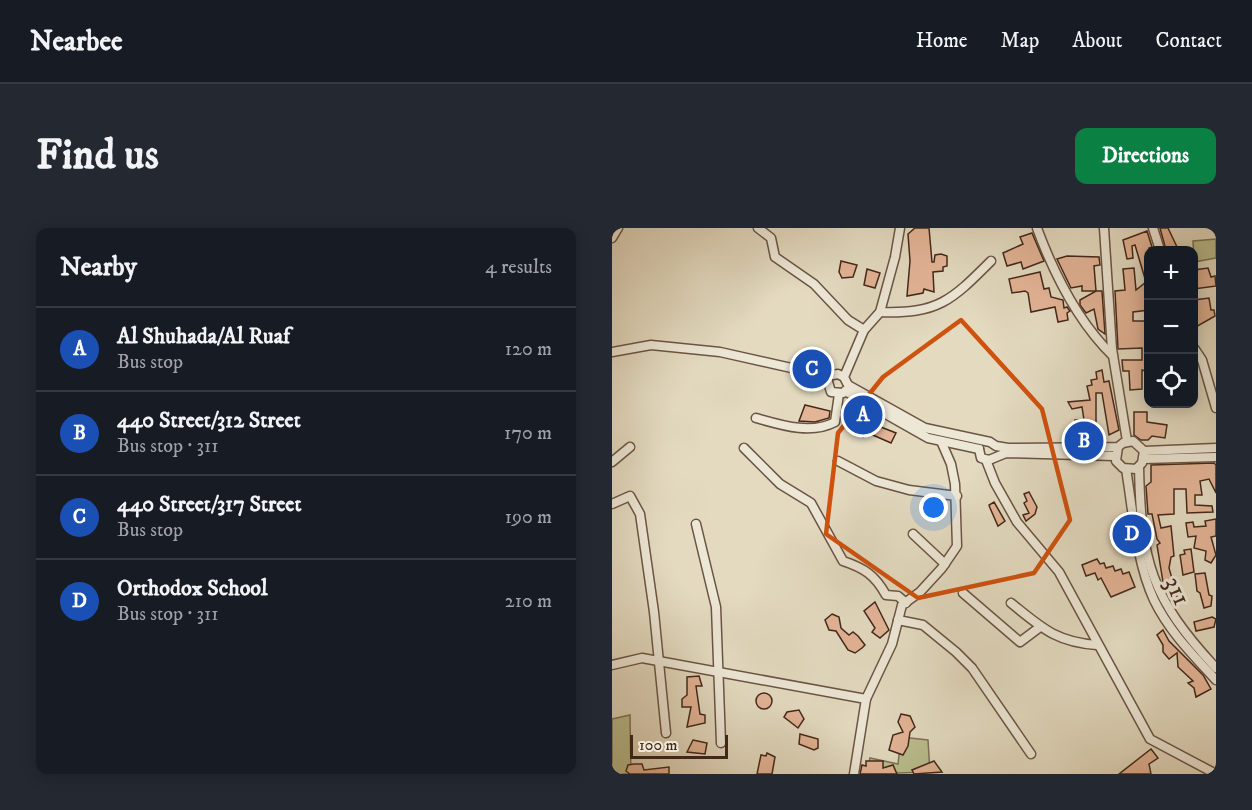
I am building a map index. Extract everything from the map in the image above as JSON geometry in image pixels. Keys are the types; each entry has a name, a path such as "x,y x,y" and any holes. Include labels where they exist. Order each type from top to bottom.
{"street":[{"path":"612,238 618,228"},
{"path":"758,228 771,238 775,256 814,285 848,320 864,330"},
{"path":"756,418 780,425 820,429 835,422 844,387 864,330 880,312 896,257 900,228"},
{"path":"1037,228 1055,275 1102,345 1113,356"},
{"path":"1104,228 1113,356 1127,441"},
{"path":"1153,228 1159,246"},
{"path":"880,312 906,313 934,308 968,284 991,261"},
{"path":"612,353 644,349 733,359 830,379 928,438 941,441 1008,448 1117,451"},
{"path":"1198,354 1202,360 1216,408"},
{"path":"830,379 831,392 844,387 925,428 982,445"},
{"path":"854,774 866,699 892,644 902,605 920,592 945,564 957,546 957,496 951,464 941,441"},
{"path":"986,460 1006,453 1117,451 1127,441"},
{"path":"1117,451 1119,465 1126,469 1139,467 1144,455 1138,443 1127,441"},
{"path":"982,445 980,455 986,460 994,483 1017,522 1059,572 1150,739 1216,774"},
{"path":"996,446 996,456"},
{"path":"612,462 630,447"},
{"path":"744,448 780,484 811,503 843,561 864,568 879,582 886,595 898,596 906,603"},
{"path":"1144,455 1216,448"},
{"path":"1144,455 1216,456"},
{"path":"838,461 876,481 909,490 957,496"},
{"name":"311","path":"1139,467 1140,509 1148,564 1161,598 1185,635 1216,668"},
{"name":"311","path":"1126,469 1134,524 1154,599 1181,641 1216,680"},
{"path":"612,504 630,496 640,514 660,661 666,733"},
{"path":"696,524 716,607 721,743"},
{"path":"913,534 945,564"},
{"path":"963,593 1020,642 1040,627"},
{"path":"1011,603 1050,635 1071,643 1097,645"},
{"path":"898,620 923,625 972,668 1031,754"},
{"path":"612,665 642,658 866,699"}],"highlighted area":[{"path":"961,320 1042,409 1070,520 1034,573 918,598 826,534 838,433 883,377"}],"green space":[{"path":"1216,239 1216,258 1198,261 1198,246 1193,246 1193,241"},
{"path":"630,715 631,774 612,774 612,719"},
{"path":"901,737 928,740 930,772 866,774 870,758 898,764"}],"building":[{"path":"915,228 929,228 932,262 934,262 935,255 941,254 947,256 947,266 943,267 943,271 933,272 934,292 924,289 923,293 907,296 910,261 908,234"},
{"path":"1160,228 1168,228 1177,246 1165,246"},
{"path":"1147,231 1152,246 1144,246 1144,275 1135,245 1132,246 1133,258 1127,259 1123,240"},
{"path":"1032,233 1044,261 1023,269 1021,262 1007,266 1003,253 1023,244 1020,237"},
{"path":"1067,256 1099,257 1100,265 1094,266 1096,291 1082,291 1082,286 1071,288 1057,259"},
{"path":"841,261 857,265 853,277 842,278 839,272"},
{"path":"1134,268 1136,290 1144,284 1144,311 1133,312 1133,321 1144,321 1144,371 1142,370 1142,389 1130,390 1129,371 1123,371 1122,360 1142,360 1142,348 1118,349 1115,291 1125,290 1123,269"},
{"path":"1208,268 1211,277 1215,276 1216,286 1198,288 1198,269"},
{"path":"867,269 880,273 875,288 864,285"},
{"path":"1040,272 1044,289 1049,288 1051,297 1063,300 1064,308 1067,307 1070,311 1067,313 1068,320 1058,322 1055,307 1031,312 1028,293 1025,291 1012,293 1009,279"},
{"path":"1096,291 1102,291 1105,334 1098,329 1094,309 1086,313 1080,305 1080,300"},
{"path":"1209,298 1211,310 1214,310 1215,316 1198,326 1198,300"},
{"path":"1102,370 1104,382 1109,381 1119,430 1109,435 1102,393 1096,393 1096,435 1076,439 1075,420 1084,420 1082,407 1072,409 1068,402 1090,400 1087,386 1092,385 1091,380 1097,379 1096,372"},
{"path":"851,403 875,421 873,424 896,433 891,443 866,432 863,437 847,428 845,425 848,420 843,416"},
{"path":"805,405 830,411 829,418 815,422 799,421"},
{"path":"1134,412 1147,412 1147,422 1167,425 1165,438 1152,436 1148,440 1141,440 1134,435"},
{"path":"1214,463 1216,465 1216,493 1209,479 1200,481 1202,495 1195,495 1195,505 1212,506 1213,512 1187,513 1186,489 1174,489 1174,514 1158,515 1161,528 1171,526 1174,556 1171,557 1169,568 1179,603 1175,604 1163,582 1157,545 1160,543 1157,539 1152,514 1148,514 1146,486 1151,482 1151,465"},
{"path":"1029,492 1037,507 1035,514 1026,521 1023,515 1029,513 1024,503 1027,501 1024,494"},
{"path":"994,502 1005,521 998,526 989,505"},
{"path":"1216,519 1216,536 1211,537 1216,555 1211,563 1205,560 1206,551 1194,548 1196,536 1188,537 1186,523 1193,522 1194,527 1206,526 1205,521"},
{"path":"1191,549 1194,572 1183,575 1180,555 1185,554 1184,550"},
{"path":"1097,559 1100,564 1104,563 1106,568 1113,566 1115,571 1121,569 1123,574 1129,572 1135,587 1111,597 1101,578 1098,580 1095,573 1086,576 1082,565"},
{"path":"1205,573 1209,595 1212,596 1211,606 1204,608 1200,593 1197,591 1195,574"},
{"path":"875,602 889,630 880,638 872,632 875,628 864,611"},
{"path":"832,614 839,617 841,628 849,635 853,632 858,636 865,645 862,648 855,653 848,650 836,631 829,630 825,620"},
{"path":"1212,617 1216,619 1214,627 1196,631 1194,622"},
{"path":"1163,630 1169,641 1203,675 1211,689 1196,697 1194,688 1188,683 1193,681 1178,667 1177,653 1169,659 1163,652 1163,645 1157,635"},
{"path":"699,676 702,686 696,686 700,714 705,715 705,723 687,727 691,707 682,707 682,699 687,695 687,677"},
{"path":"761,693 767,693 772,701 770,707 761,709 756,704 756,698"},
{"path":"799,710 804,719 798,728 784,717 787,712"},
{"path":"901,714 910,716 915,727 910,732 908,746 903,755 889,750 893,735 903,732 898,722"},
{"path":"800,734 818,739 818,748 814,750 799,744"},
{"path":"693,740 707,743 705,754 687,752"},
{"path":"1151,749 1158,758 1149,764 1151,774 1119,774"},
{"path":"767,753 775,757 772,774 757,774 761,755 766,756"},
{"path":"866,761 883,761 883,768 893,765 897,774 860,774 862,765 866,766"},
{"path":"934,761 942,772 914,774 912,770"},
{"path":"642,764 644,770 669,767 669,774 630,774 626,771 628,765"}],"place":[{"name":"440 Street/317 Street","path":"812,369"},
{"name":"Al Shuhada/Al Ruaf","path":"863,415"},
{"name":"440 Street/312 Street","path":"1084,441"},
{"name":"Orthodox School","path":"1132,534"}]}
